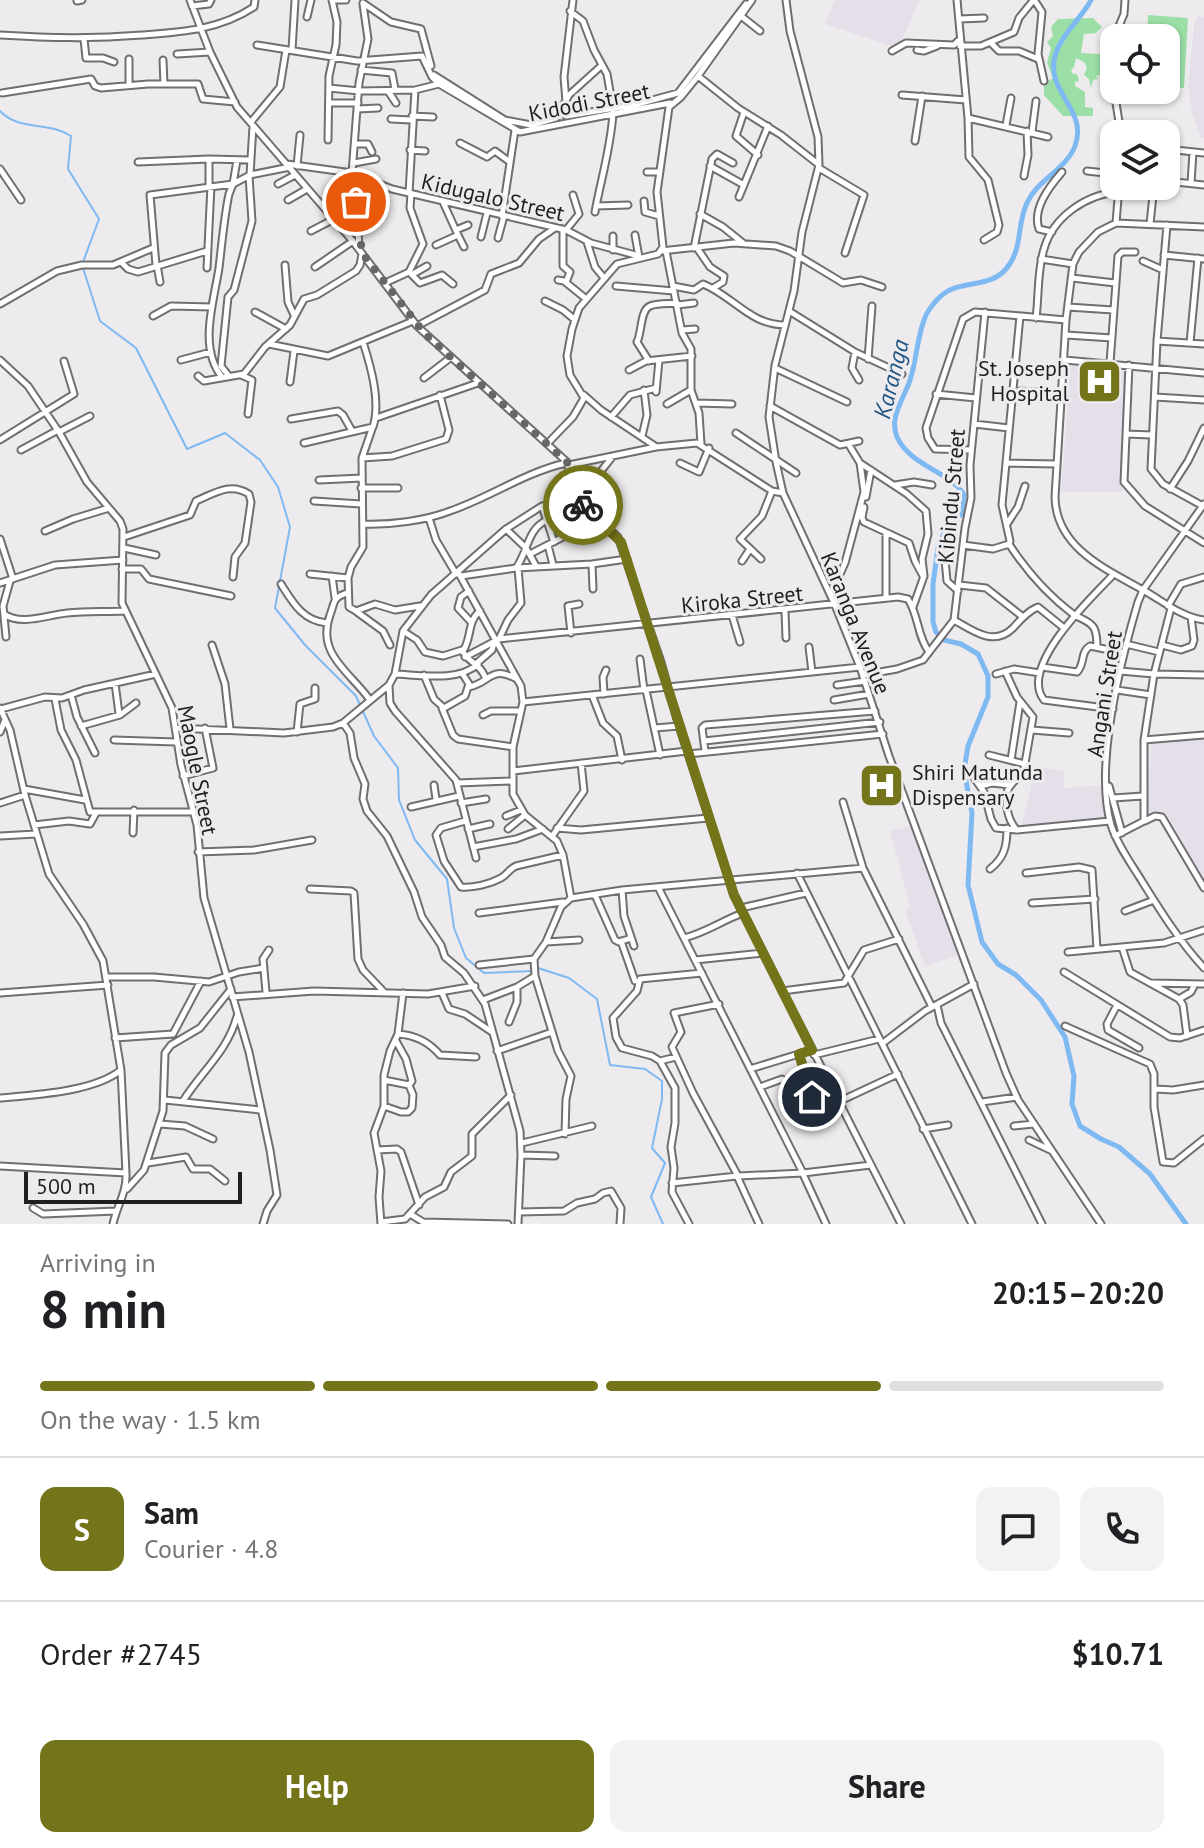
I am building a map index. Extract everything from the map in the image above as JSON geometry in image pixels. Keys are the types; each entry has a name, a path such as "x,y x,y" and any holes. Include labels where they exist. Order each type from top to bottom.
{"street":[{"path":"211,0 209,4 191,3 200,30 235,102 353,241 415,323 568,464 577,499 618,537 728,880 901,1224"},
{"path":"0,35 84,39 200,30 222,24 252,9 255,0"},
{"path":"225,376 221,357 228,297 235,287 252,221 249,176 252,124 280,87 289,50 295,0"},
{"path":"307,17 311,0"},
{"path":"328,140 329,88 337,22 334,0 346,0"},
{"path":"567,120 564,84 571,0"},
{"path":"701,444 697,403 691,390 690,345 682,330 664,251 657,200 660,172 671,103 681,97 698,76 750,0"},
{"path":"613,111 678,93 750,0"},
{"path":"777,0 785,2"},
{"path":"957,0 969,157 988,180 999,225 997,232 984,240"},
{"path":"1120,24 1125,0"},
{"path":"892,51 906,43 991,43 1014,32 1021,15 1035,1 1040,7 1043,21 1038,59 1043,67 1044,81"},
{"path":"362,2 391,22 421,29 436,77 505,120 527,125 556,118 569,95 601,66"},
{"path":"241,375 286,329 304,299 317,295 356,271 360,265 353,174 362,61 368,39 362,2"},
{"name":"Karanga Avenue","path":"785,2 795,54 818,137 819,166 805,217 770,406 771,434 783,493 860,667 1017,1097 1101,1224"},
{"path":"570,11 583,21 610,86 613,111 596,209 628,205"},
{"path":"741,16 760,31"},
{"path":"959,19 984,18"},
{"path":"84,39 87,59 103,58 114,62"},
{"path":"991,43 999,51 1019,51 1038,59"},
{"path":"917,50 924,51 942,44"},
{"name":"Kidodi Street","path":"257,45 362,61 422,56 439,84 515,130 525,132 567,120 671,103"},
{"path":"1029,56 1038,49"},
{"path":"177,54 210,52"},
{"path":"129,59 129,85"},
{"path":"163,60 164,84"},
{"path":"361,70 392,73 395,89"},
{"path":"698,76 819,166 864,195 845,253"},
{"path":"2,93 91,79 95,86 101,88 198,84 203,99 235,102"},
{"path":"329,88 415,90 439,84"},
{"path":"387,90 396,103"},
{"path":"411,273 423,244 410,208 410,150 415,90"},
{"path":"902,95 966,100"},
{"path":"915,141 922,96"},
{"path":"1006,125 1011,98"},
{"path":"1024,176 1036,101"},
{"path":"330,103 378,108"},
{"path":"744,112 736,136 758,155"},
{"path":"391,119 433,117"},
{"path":"968,118 1048,137"},
{"path":"739,197 768,126"},
{"path":"498,238 515,130"},
{"path":"291,165 300,135"},
{"path":"460,143 487,157 495,151 510,162"},
{"path":"355,144 368,144 372,152"},
{"path":"410,150 425,151"},
{"path":"1180,151 1204,153"},
{"path":"1191,183 1193,152"},
{"path":"713,288 722,284 724,276 710,267 696,248 700,214 715,154 733,163"},
{"path":"207,268 209,159"},
{"path":"354,163 376,159"},
{"path":"225,376 216,369 211,352 210,329 227,206 237,160"},
{"path":"138,162 250,160"},
{"name":"Kidugalo Street","path":"233,184 249,176 291,165 353,174 410,193 565,230 587,241 641,257"},
{"path":"710,166 744,185"},
{"path":"0,169 21,200"},
{"path":"1087,171 1100,172"},
{"path":"647,172 660,172"},
{"path":"1052,232 1039,229 1037,219 1045,193 1062,172"},
{"path":"1180,180 1190,172"},
{"path":"278,184 295,175"},
{"path":"1180,182 1204,185"},
{"path":"160,282 153,248 150,195 233,184"},
{"path":"288,200 307,189"},
{"path":"566,282 570,272 563,266 565,230 579,214 573,195"},
{"path":"1036,318 1041,259 1052,232 1064,217 1100,195"},
{"path":"1116,223 1118,200"},
{"path":"1150,224 1153,200"},
{"path":"442,201 464,247"},
{"path":"644,201 645,212 659,216"},
{"path":"481,237 487,213"},
{"path":"700,214 744,243"},
{"path":"311,231 334,219"},
{"path":"436,245 468,225"},
{"path":"1204,227 1108,225 1088,240 1073,264 1066,320 1055,507 1072,543 1112,576 1170,607 1204,620"},
{"path":"1167,225 1151,469 1155,477 1170,489 1203,505"},
{"path":"269,344 328,356 415,323 485,290 491,274 519,263 539,239 555,228"},
{"path":"635,235 641,257"},
{"path":"613,236 613,250"},
{"path":"315,267 353,241"},
{"path":"587,241 595,267 604,278"},
{"path":"656,447 584,395 568,367 568,344 574,319 585,298 617,264 664,251 744,243 784,247 843,283 861,280 882,287"},
{"path":"0,304 57,271 82,265 106,266 153,248"},
{"path":"121,262 135,272 207,251"},
{"path":"1110,363 1118,256 1122,252 1135,252"},
{"path":"1164,255 1201,259 1190,343"},
{"path":"1041,259 1073,264"},
{"path":"1143,261 1163,270"},
{"path":"285,265 288,302 294,315"},
{"path":"385,283 427,266"},
{"path":"411,273 420,283 442,275 453,284"},
{"path":"1072,278 1115,283"},
{"path":"558,280 566,282 585,298"},
{"path":"616,286 694,290 703,284 756,319 772,325 785,325"},
{"path":"1194,300 1204,300"},
{"path":"545,301 574,319"},
{"path":"649,361 637,342 642,334 644,311 650,305 694,303"},
{"path":"153,316 171,306 212,307"},
{"path":"868,359 872,306"},
{"path":"1068,307 1113,310"},
{"path":"789,311 855,352 902,374"},
{"path":"255,312 286,329"},
{"path":"971,450 942,451 931,445 926,428 963,319 969,313 985,312 1066,320"},
{"name":"Kibindu Street","path":"929,652 954,620 971,498 971,450 985,312"},
{"path":"1020,316 1002,505 1009,544 1026,569 1075,616 1092,625 1097,647"},
{"path":"682,330 695,329"},
{"path":"1066,335 1112,338"},
{"path":"1157,341 1204,344"},
{"path":"363,342 371,366 376,418 362,458 363,547 351,567 347,593 349,607 383,631 390,645"},
{"path":"290,382 294,351"},
{"path":"181,360 211,352"},
{"path":"855,352 852,368 859,380"},
{"path":"629,370 649,361 692,356"},
{"path":"424,378 450,358"},
{"name":"Maogle Street","path":"0,360 28,386 81,473 120,521 124,537 121,597 172,708 183,776 197,825 204,898 249,1052 270,1150 277,1192 263,1224"},
{"path":"611,417 630,395 656,390 659,360"},
{"path":"1065,360 1204,373"},
{"path":"0,440 74,392 64,361"},
{"path":"1129,365 1124,482 1145,506 1204,543"},
{"path":"0,371 6,367"},
{"path":"775,368 847,402"},
{"path":"198,376 204,381 241,375 252,380 248,414"},
{"path":"376,418 479,383"},
{"path":"642,436 647,415 644,390"},
{"path":"667,404 691,390"},
{"path":"1013,391 1062,393"},
{"path":"936,394 976,398"},
{"path":"362,458 392,456 446,439 449,430 440,395"},
{"path":"547,444 573,417 584,395"},
{"path":"1155,397 1204,400"},
{"path":"697,403 732,404"},
{"path":"770,406 840,445 859,441"},
{"path":"291,419 338,411 353,432"},
{"path":"21,450 90,416"},
{"path":"974,424 1009,428"},
{"path":"1170,489 1204,428"},
{"path":"304,443 372,429"},
{"path":"634,431 638,450"},
{"path":"736,433 796,473"},
{"path":"1126,434 1152,435"},
{"path":"363,524 428,517 455,509 529,473 656,447 701,444 772,491 783,493"},
{"path":"830,595 840,576 862,503 864,481 860,463 849,445"},
{"path":"680,463 699,472 709,448"},
{"path":"176,728 297,732 343,723 389,685 395,674 403,631 421,606 506,529 542,506 577,499 613,456"},
{"path":"860,463 926,511 924,518 928,534 922,559 924,576 913,607"},
{"path":"1007,463 1056,464"},
{"path":"871,470 862,520 909,543 924,576"},
{"path":"319,480 362,478"},
{"path":"894,485 914,482 932,485"},
{"path":"1006,525 1016,512 1025,486"},
{"path":"124,537 190,515 196,501 226,488 242,490 249,494 251,502 245,543 235,557 233,577"},
{"path":"361,488 398,488"},
{"path":"761,559 740,539 762,516 772,491"},
{"path":"314,501 361,504"},
{"name":"Angani Street","path":"1203,505 1143,590 1120,671 1113,709 1107,782 1110,821 1154,900 1204,968"},
{"path":"542,506 553,565"},
{"path":"45,531 109,508"},
{"path":"428,517 436,540 469,591 518,679 523,702 513,747 513,794 523,812 553,835 563,855 571,898"},
{"path":"395,674 462,673 478,664 492,650 521,603 517,568 528,551 534,529 547,520"},
{"path":"506,529 528,551 536,566"},
{"path":"837,685 915,664 929,652 922,640 913,607 904,597 886,598 886,533"},
{"path":"528,551 567,535"},
{"path":"0,539 12,579 4,600 6,637"},
{"path":"963,545 993,549 1009,544"},
{"path":"124,548 156,555"},
{"path":"742,561 750,549"},
{"path":"458,574 627,559"},
{"path":"0,583 69,563 123,560"},
{"path":"945,560 947,581 959,588 986,588 1023,617"},
{"path":"592,564 593,589"},
{"path":"122,569 141,569 149,579 231,596"},
{"path":"310,574 348,578"},
{"path":"332,576 335,598 327,623 329,650 338,665 370,700"},
{"path":"1112,576 1064,628 1041,670 1039,692 1044,700 1113,709"},
{"path":"1144,821 1144,740 1154,674 1170,607 1175,589 1204,577"},
{"path":"281,584 304,615 327,623"},
{"path":"469,591 461,597 458,608 471,622"},
{"path":"335,598 347,593"},
{"name":"Kiroka Street","path":"464,654 497,641 886,598"},
{"path":"356,611 375,604 395,610 421,606"},
{"path":"571,633 568,606 579,604"},
{"path":"954,620 994,638 1007,634 1038,607 1064,628"},
{"path":"4,614 12,619 28,619 66,613 125,611"},
{"path":"464,654 471,622 480,611"},
{"path":"785,611 786,638"},
{"path":"732,615 740,642"},
{"path":"1162,645 1181,650 1192,646 1191,617"},
{"path":"403,631 417,640 425,652 443,656 464,654 478,664 485,677"},
{"path":"1126,644 1159,652"},
{"path":"212,645 225,684 230,729"},
{"path":"809,647 812,672"},
{"path":"996,674 1014,669 1077,672 1087,648 1124,653"},
{"path":"640,659 660,755"},
{"path":"523,702 860,667"},
{"path":"604,694 603,677 606,670"},
{"path":"990,869 1005,850 1010,785 1022,774 1033,717 1005,671"},
{"path":"1120,671 1204,675"},
{"path":"469,687 477,686 485,677 498,672 518,679"},
{"path":"462,673 469,687"},
{"path":"126,1190 121,1070 108,985 99,950 51,879 0,709 156,674"},
{"path":"424,675 455,738 513,747"},
{"path":"115,683 120,715"},
{"path":"389,685 390,703"},
{"path":"442,708 463,699 469,687"},
{"path":"297,732 300,704 315,699 315,688"},
{"path":"1117,690 1151,695"},
{"path":"380,692 414,734 451,772 457,783 476,858"},
{"path":"834,700 869,694"},
{"path":"71,695 81,726 95,753"},
{"path":"592,695 603,723 617,736 622,760"},
{"path":"55,699 61,730 76,760 90,812 192,812"},
{"path":"1011,760 1020,700"},
{"path":"81,726 120,715 136,703"},
{"path":"483,715 491,711 520,711"},
{"path":"707,751 702,728 705,725 875,711"},
{"path":"0,732 5,720"},
{"path":"704,741 880,722"},
{"path":"343,723 350,733 354,758 365,784 363,799 367,811 387,836 414,892 422,917 441,945 445,957 475,986 483,1000 522,1143 518,1224"},
{"path":"655,728 679,726"},
{"path":"183,776 213,768 205,728"},
{"path":"1032,730 1069,733"},
{"path":"513,771 883,734"},
{"path":"1144,740 1204,735"},
{"path":"114,740 176,742"},
{"path":"989,755 1025,764"},
{"path":"553,835 584,791 581,763"},
{"path":"972,775 981,786 994,826 1017,830 1110,821"},
{"path":"457,783 512,781"},
{"path":"1107,782 1119,834 1155,816 1162,817 1204,888"},
{"path":"981,786 992,783 1010,785"},
{"path":"434,785 436,799"},
{"path":"0,803 25,792 85,800"},
{"path":"411,807 459,796"},
{"path":"1113,798 1143,796"},
{"path":"461,803 486,799"},
{"path":"843,802 863,868 1042,1224"},
{"path":"133,833 134,810"},
{"path":"506,816 523,812"},
{"path":"508,829 523,812"},
{"path":"34,825 69,821 90,824 96,813"},
{"path":"1008,816 1017,830"},
{"path":"557,828 581,830 708,818"},
{"path":"465,821 441,828 436,835 444,861 461,887 502,877 511,868 523,864 563,855"},
{"path":"468,829 490,824"},
{"path":"473,847 519,839 544,828"},
{"path":"0,836 36,834"},
{"path":"198,852 254,850 312,840"},
{"path":"479,913 564,902 571,898 622,890 863,868"},
{"path":"1026,873 1090,868 1097,949"},
{"path":"797,873 972,1224"},
{"path":"658,887 826,1224"},
{"path":"310,889 354,893 358,959 363,970 385,993"},
{"path":"622,890 624,916 634,946"},
{"path":"684,938 704,933 742,911 806,893"},
{"path":"595,895 615,940 631,938"},
{"path":"1032,903 1095,899"},
{"path":"1125,911 1154,900"},
{"path":"564,902 546,942 534,959 535,976 552,1032 571,1076 566,1099 565,1134"},
{"path":"1068,952 1179,938 1204,930"},
{"path":"782,991 844,983 864,950 899,939"},
{"path":"546,942 579,940"},
{"path":"621,941 635,981"},
{"path":"1122,947 1130,972 1179,999 1183,1005 1187,1036"},
{"path":"266,992 263,959 269,950"},
{"path":"695,960 763,953"},
{"path":"479,965 534,959"},
{"path":"106,977 212,981 264,968"},
{"path":"1064,972 1170,1037 1187,1036 1204,1030"},
{"path":"689,1224 675,1199 672,1183 675,1088 660,1061 622,1048 616,1037 613,1018 637,991 640,979 702,973"},
{"path":"483,1000 517,987 535,976"},
{"path":"115,1038 173,1034 201,981"},
{"path":"1150,983 1204,984"},
{"path":"750,1069 799,1054 881,1041 974,984"},
{"path":"1179,999 1191,992 1195,984"},
{"path":"0,993 108,985"},
{"path":"113,1224 126,1190 147,1163 160,1124 165,1100 163,1059 167,1048 200,1028 232,993 442,993 475,986"},
{"path":"509,1022 517,1002 517,987"},
{"path":"403,993 397,1038 390,1051 384,1080 384,1106 375,1130 381,1182 381,1223 401,1220 427,1196 444,1187 451,1172 469,1159 472,1134 511,1095"},
{"path":"442,993 449,1009 465,1014 492,1032"},
{"path":"719,1004 674,1013 681,1035 672,1047 759,1224"},
{"path":"1117,1005 1107,1024 1108,1030 1139,1048"},
{"path":"183,1101 222,1051 238,1015"},
{"path":"1065,1026 1150,1064 1154,1074 1154,1107 1163,1162 1174,1163 1204,1139"},
{"path":"497,1051 552,1032"},
{"path":"397,1038 410,1035 429,1043 440,1055 476,1057"},
{"path":"397,1038 412,1081 409,1085"},
{"path":"799,1054 813,1099 833,1092"},
{"path":"660,1061 676,1057"},
{"path":"0,1098 81,1086 110,1078 121,1070"},
{"path":"838,1102 898,1074"},
{"path":"760,1087 782,1079"},
{"path":"384,1080 409,1085"},
{"path":"384,1106 401,1112 410,1111 413,1095 409,1085"},
{"path":"1155,1089 1204,1085"},
{"path":"982,1102 1017,1097"},
{"path":"165,1100 260,1110"},
{"path":"160,1124 185,1126 213,1139"},
{"path":"1014,1126 1034,1124"},
{"path":"923,1129 948,1125"},
{"path":"522,1143 592,1126"},
{"path":"1029,1140 1051,1150"},
{"path":"377,1150 397,1149 401,1152 419,1205"},
{"path":"521,1155 555,1156"},
{"path":"147,1163 186,1157 193,1169 210,1169 225,1181"},
{"path":"672,1183 871,1165"},
{"path":"0,1166 126,1173"},
{"path":"519,1212 564,1211 611,1191 621,1208 620,1224"},
{"path":"33,1208 43,1214 116,1211"},
{"path":"410,1214 423,1222 508,1224"}],"shaded area":[{"path":"835,0 920,0 898,48 825,24"},
{"path":"1197,16 1204,17 1204,138 1201,138 1192,112 1188,86"},
{"path":"1071,364 1130,368 1122,492 1061,492"},
{"path":"1204,737 1204,882 1166,813 1147,816 1151,745"},
{"path":"1036,766 1065,772 1063,788 1105,785 1107,820 1021,828"},
{"path":"912,826 958,955 925,966 905,910 910,906 890,831"}],"green space":[{"path":"1148,15 1188,18 1184,88 1180,88 1180,24 1148,24"},
{"path":"1093,18 1100,25 1096,33 1084,34 1081,53 1100,54 1098,79 1093,80 1091,88 1089,79 1084,75 1087,67 1076,58 1071,70 1077,74 1079,81 1075,82 1075,86 1085,92 1085,107 1093,108 1093,116 1063,116 1044,95 1044,84 1053,78 1047,63 1051,48 1047,42 1053,36 1051,27 1058,19"}],"waterway":[{"name":"Karanga","path":"1091,0 1060,44 1054,61 1057,83 1076,123 1078,134 1075,146 1066,161 1028,201 1018,244 1006,269 991,279 949,291 929,310 895,426 903,447 950,480 964,495 961,515 949,520 938,548 933,584 933,622 936,632 944,640 961,644 978,654 988,676 988,697 968,746 964,770 972,813 968,885 982,942 998,964 1016,975 1041,1000 1065,1037 1074,1076 1072,1104 1080,1126 1119,1147 1150,1174 1186,1224"},
{"path":"0,111 16,122 62,131 71,136 68,169 99,219 83,262"},
{"path":"83,268 100,321 136,348 187,449 225,433 260,460 278,487 290,527 275,608 305,645 356,696 374,736 398,768 399,800 415,840 447,879 454,928 466,958 484,973 532,971"},
{"path":"538,968 569,978 597,999 610,1065 645,1069 662,1081 662,1099 652,1148 665,1163 651,1197 663,1224"}],"way so far":[{"path":"356,202 359,250 425,334 567,462 575,494 583,505"}],"place":[{"name":"St. Joseph Hospital","path":"1100,381"},
{"name":"Shiri Matunda Dispensary","path":"881,785"}],"route":[{"path":"583,505 621,542 734,895 812,1050 799,1054 812,1097"}]}
